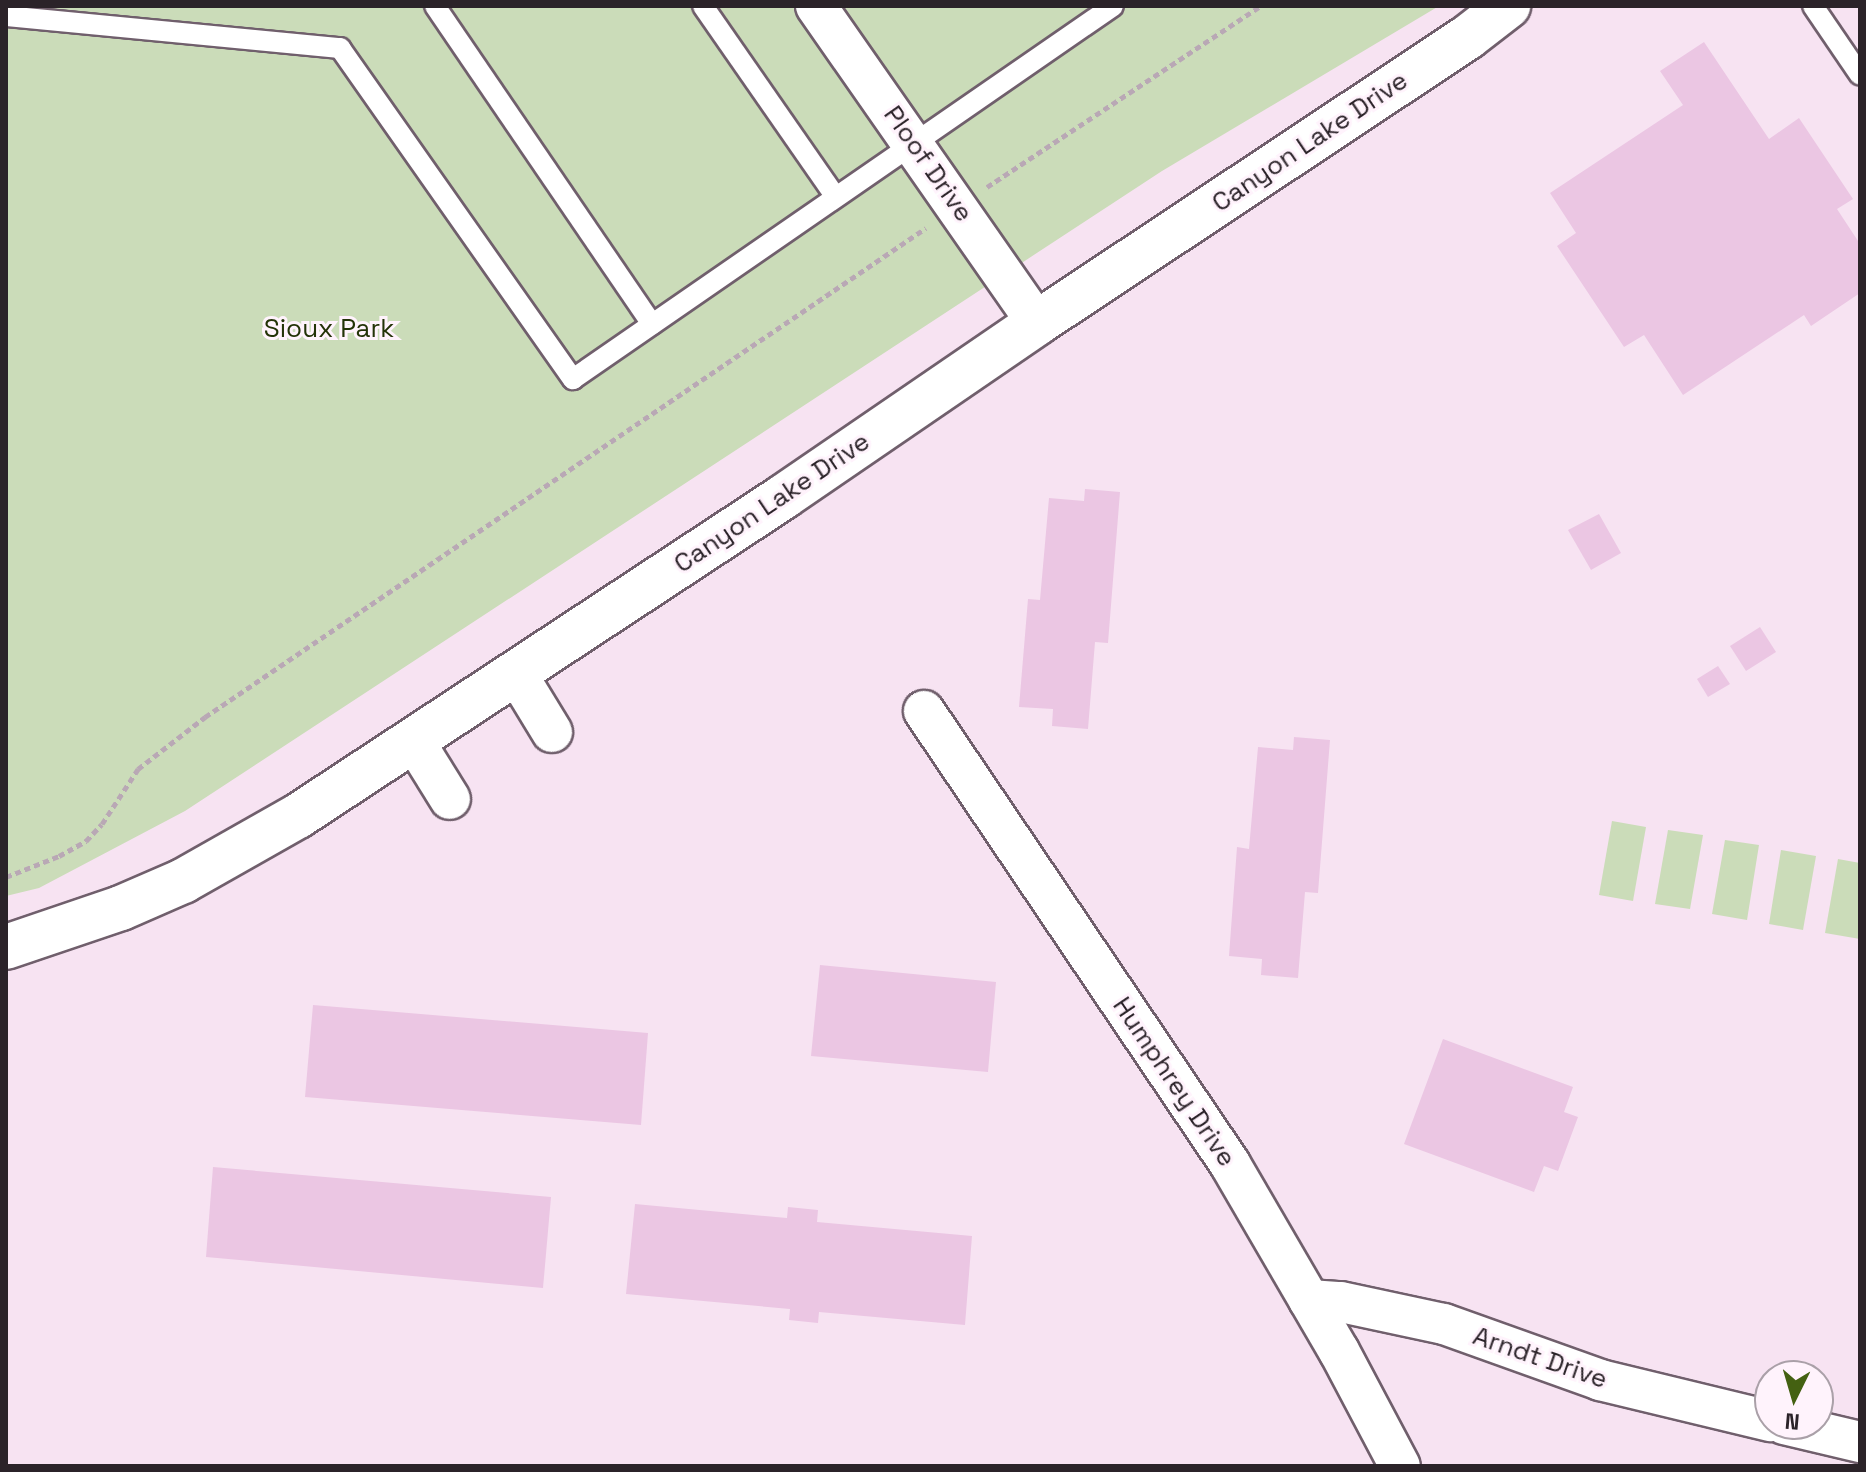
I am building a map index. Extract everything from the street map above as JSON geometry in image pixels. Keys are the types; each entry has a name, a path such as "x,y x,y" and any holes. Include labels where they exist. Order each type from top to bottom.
{"street":[{"name":"Ploof Drive","path":"816,6 1037,323"},
{"name":"Canyon Lake Drive","path":"6,947 121,908 183,881 298,816 783,497 1037,323 1468,37 1508,6"},
{"path":"516,673 552,732"},
{"name":"Humphrey Drive","path":"924,711 1230,1164 1400,1466"},
{"path":"414,741 450,799"},
{"name":"Arndt Drive","path":"1309,1300 1341,1302 1444,1324 1600,1380 1754,1417"},
{"path":"1834,1436 1860,1442"}],"lane":[{"path":"435,6 652,324"},
{"path":"703,6 835,196"},
{"path":"6,16 340,48 573,379 912,141 1113,6"},
{"path":"1813,6 1860,75"}],"path":[{"path":"6,877 59,856 86,841 102,824 138,769 205,717 957,207 1260,6"}],"green space":[{"name":"Sioux Park","path":"6,6 1439,6 1162,171 185,811 39,888 6,896"},
{"path":"1612,821 1646,827 1633,901 1599,895"},
{"path":"1668,830 1703,835 1690,909 1655,904"},
{"path":"1725,840 1759,845 1747,920 1712,914"},
{"path":"1781,850 1816,856 1803,930 1769,924"},
{"path":"1838,859 1860,863 1860,939 1825,933"}],"building":[{"path":"1704,42 1769,139 1799,118 1853,199 1837,209 1860,244 1860,293 1811,326 1804,315 1683,395 1644,335 1624,347 1557,246 1576,233 1550,193 1683,105 1660,71"},
{"path":"1085,489 1120,492 1108,643 1095,642 1088,729 1052,726 1053,709 1019,707 1028,599 1040,600 1049,498 1084,501"},
{"path":"1599,514 1621,553 1591,570 1568,530"},
{"path":"1760,627 1776,652 1746,671 1730,646"},
{"path":"1718,666 1730,684 1708,697 1697,679"},
{"path":"1294,737 1330,740 1318,893 1305,892 1298,978 1261,975 1262,959 1229,956 1237,847 1249,849 1258,747 1293,750"},
{"path":"820,965 996,982 988,1072 811,1056"},
{"path":"313,1005 648,1033 641,1125 305,1097"},
{"path":"1443,1039 1573,1087 1564,1112 1578,1117 1558,1171 1544,1166 1534,1192 1404,1144"},
{"path":"213,1167 551,1197 543,1288 206,1257"},
{"path":"635,1204 787,1218 788,1207 818,1210 817,1222 972,1236 965,1325 819,1312 818,1323 789,1320 790,1309 626,1294"}]}
